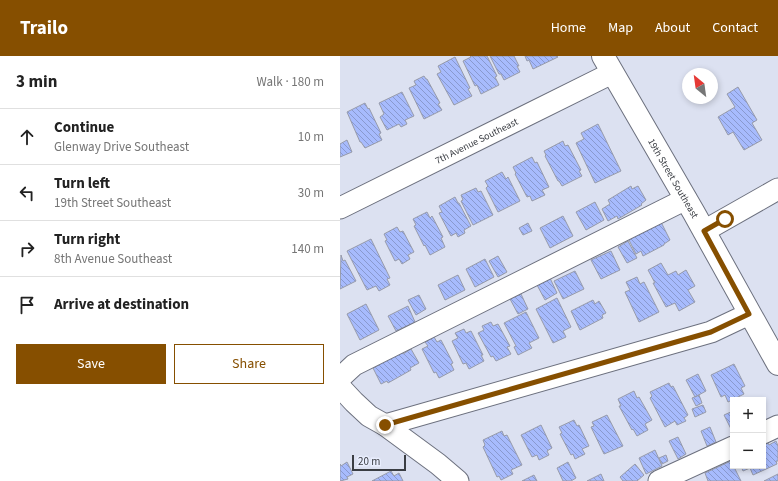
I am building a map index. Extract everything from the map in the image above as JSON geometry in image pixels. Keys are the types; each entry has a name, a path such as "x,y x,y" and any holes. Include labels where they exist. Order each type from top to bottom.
{"main road":[{"name":"19th Street Southeast","path":"608,65 686,199 778,364"}],"street":[{"name":"7th Avenue Southeast","path":"340,208 608,65"},
{"path":"704,231 778,189"},
{"path":"340,378 354,365 686,199"},
{"path":"385,425 711,332 749,314"},
{"path":"340,387 369,416 385,425 438,464 458,481"},
{"path":"766,432 778,426"},
{"path":"659,481 730,448"}],"building":[{"path":"470,56 487,56 497,76 495,77 499,85 481,94 477,85 475,86 463,61 471,57"},
{"path":"490,56 514,56 520,72 504,80 501,74 499,74"},
{"path":"525,56 558,57 533,69 529,60 527,61"},
{"path":"455,57 470,88 468,89 472,96 454,105 437,74 441,72 438,66"},
{"path":"424,76 440,103 438,104 442,110 424,119 409,88 416,85 414,81"},
{"path":"738,87 757,120 752,123 762,140 744,150 733,132 728,135 718,117 735,107 727,94"},
{"path":"402,92 414,116 405,120 407,124 401,127 399,124 387,130 380,117 384,114 379,103"},
{"path":"365,103 381,133 379,134 382,140 365,148 360,142 347,112"},
{"path":"598,124 621,171 595,183 576,143 584,139 581,133"},
{"path":"347,140 352,152 340,157 340,144"},
{"path":"563,141 565,146 568,145 581,170 579,171 582,176 562,186 545,156 544,151"},
{"path":"532,157 535,163 537,162 549,187 542,190 545,195 532,201 530,196 527,197 513,167"},
{"path":"502,172 506,179 508,177 520,201 498,212 486,188 488,186 485,181"},
{"path":"631,186 632,189 638,186 646,200 641,204 642,205 618,219 617,216 608,221 602,209 610,204 608,200"},
{"path":"476,188 478,192 481,191 493,215 473,225 461,201 463,200 461,195"},
{"path":"455,197 471,226 464,230 465,233 458,237 456,233 451,236 439,213 442,212 439,206"},
{"path":"595,202 604,220 586,230 576,212"},
{"path":"427,212 430,218 432,216 443,237 441,238 445,247 430,255 414,226 416,225 413,219"},
{"path":"563,216 573,236 550,248 540,228"},
{"path":"661,222 670,240 664,245 643,256 641,251 636,254 629,240 632,238 631,236"},
{"path":"528,223 532,231 523,235 519,228"},
{"path":"397,227 400,232 403,231 414,252 408,255 410,259 402,264 399,259 395,261 385,241 387,240 384,234"},
{"path":"371,239 390,278 387,279 390,285 379,291 376,286 367,290 347,251"},
{"path":"628,241 637,258 627,263 618,247"},
{"path":"611,251 620,270 601,279 591,260"},
{"path":"341,255 343,261 345,260 356,281 340,289"},
{"path":"498,256 507,272 498,277 489,261"},
{"path":"485,259 494,277 475,287 466,269"},
{"path":"661,263 668,275 676,271 678,275 686,270 695,286 688,290 695,302 679,311 675,303 666,307 648,270"},
{"path":"575,271 584,289 563,299 554,281"},
{"path":"458,275 465,290 445,300 438,285"},
{"path":"637,277 640,284 644,282 659,312 639,322 625,292 630,290 626,282"},
{"path":"550,278 557,293 545,300 537,285"},
{"path":"521,294 528,309 518,314 510,299"},
{"path":"419,295 426,309 416,315 408,300"},
{"path":"557,298 571,327 563,331 566,337 553,343 536,309"},
{"path":"593,300 595,304 599,301 606,313 602,315 603,318 580,330 571,311"},
{"path":"366,304 379,330 360,340 347,314"},
{"path":"408,306 415,322 396,331 388,316"},
{"path":"526,312 539,338 529,343 532,348 518,355 514,347 516,346 504,323"},
{"path":"491,322 493,326 498,324 510,346 507,347 511,354 496,361 493,356 491,357 478,333 484,330 482,326"},
{"path":"464,329 466,333 471,331 483,355 481,355 484,361 469,369 466,363 463,364 452,341 458,338 455,333"},
{"path":"434,337 437,342 441,340 453,363 451,364 454,370 439,378 436,372 434,373 422,349 428,346 425,342"},
{"path":"411,349 419,363 410,368 411,370 388,383 387,381 381,384 373,368 379,365 377,363 401,350 403,354"},
{"path":"734,364 745,386 741,388 744,394 738,397 730,397 730,401 728,402 725,395 721,397 711,375"},
{"path":"698,374 706,391 695,397 686,380"},
{"path":"669,383 671,387 673,386 688,415 684,418 686,421 677,425 675,421 665,427 650,398 652,396 650,392"},
{"path":"634,391 652,420 645,424 648,430 637,436 633,429 632,430 619,406 621,406 618,399"},
{"path":"699,395 702,403 696,406 692,398"},
{"path":"703,405 706,412 695,417 692,409"},
{"path":"730,412 730,427 724,415"},
{"path":"607,415 623,446 604,454 591,427 594,426 592,422"},
{"path":"574,420 577,426 579,425 589,446 582,449 585,454 575,459 573,454 571,455 560,434 562,433 559,427"},
{"path":"541,425 552,448 547,451 549,455 539,460 537,455 532,457 521,435"},
{"path":"710,427 716,442 707,446 701,431"},
{"path":"502,431 504,436 507,435 522,465 511,470 513,474 501,480 499,476 497,477 483,447 485,445 483,440"},
{"path":"678,437 686,454 678,459 669,441"},
{"path":"776,441 778,446 777,464 753,475 750,469 766,469 766,444 768,443 769,445"},
{"path":"655,450 662,466 646,474 639,458"},
{"path":"666,455 668,461 662,464 659,458"},
{"path":"730,461 730,469 735,469 741,481 708,481 705,473"},
{"path":"347,462 353,474 347,477 348,479 340,481 340,464 341,466"},
{"path":"568,462 576,478 571,481 563,481 557,468"},
{"path":"635,464 644,475 637,481 623,481 620,477"},
{"path":"391,471 394,476 399,473 403,481 372,481"},
{"path":"601,474 604,481 587,481"},
{"path":"778,474 778,481 764,481"},
{"path":"534,475 537,481 522,481"}],"route":[{"path":"385,425 711,332 749,314 704,231 725,219"}]}
